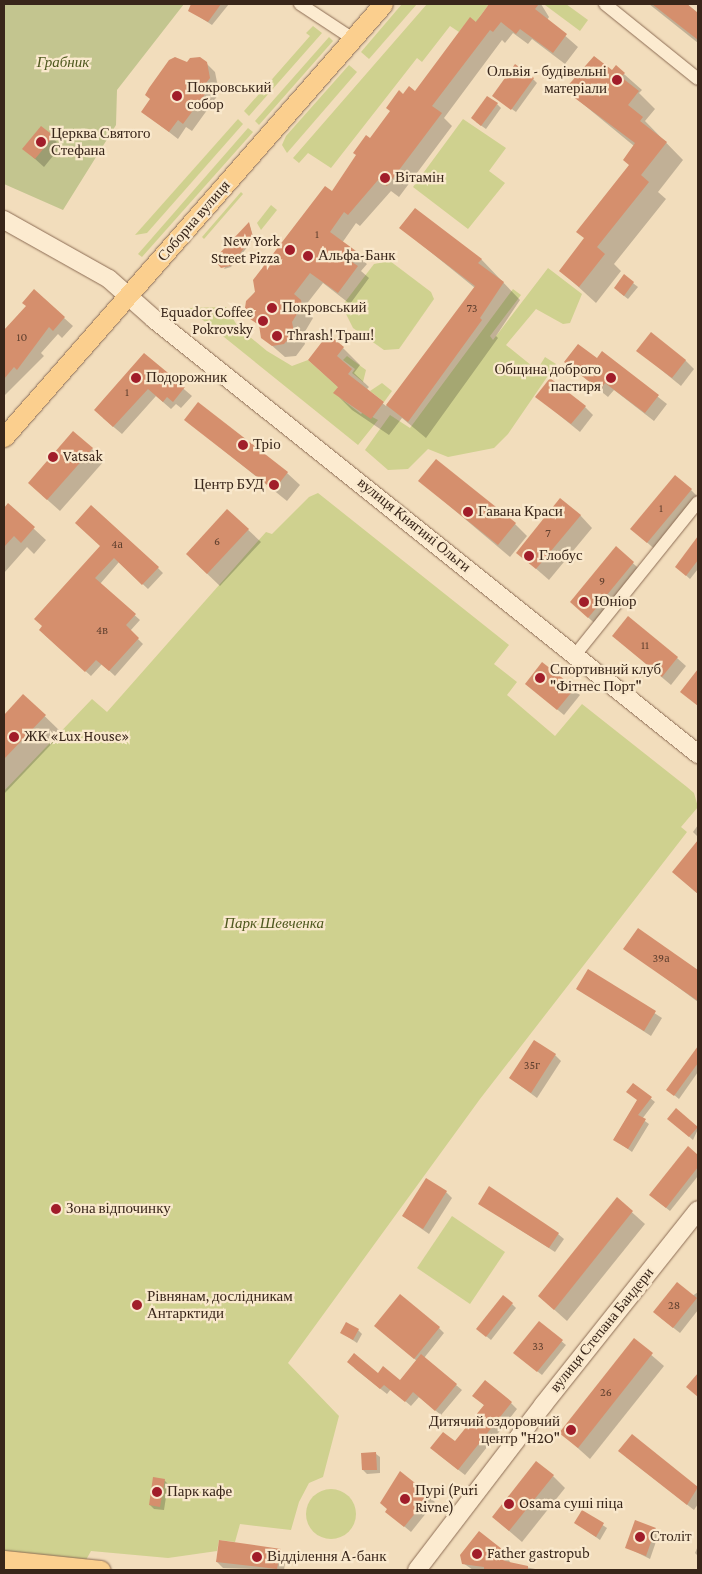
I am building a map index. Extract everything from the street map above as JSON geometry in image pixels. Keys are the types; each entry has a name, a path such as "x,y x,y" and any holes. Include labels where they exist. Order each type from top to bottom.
{"main road":[{"name":"Соборна вулиця","path":"4,437 384,4"},
{"path":"4,1560 100,1570"}],"street":[{"path":"300,4 353,39"},
{"path":"605,4 698,78"},
{"name":"вулиця Княгині Ольги","path":"4,220 109,279 698,754"},
{"path":"575,655 698,502"},
{"name":"вулиця Степана Бандери","path":"417,1570 543,1404 698,1210"}],"green space":[{"name":"Грабник","path":"4,4 184,4 117,90 116,125 63,210 4,184"},
{"path":"402,4 417,4 369,59 361,52"},
{"path":"427,4 489,4 476,22 470,18 459,32 450,26 422,62 417,58 331,168 308,153 299,163 293,158"},
{"path":"566,4 588,20 580,31 545,5"},
{"path":"313,26 322,33 249,116 244,111 310,36 306,33"},
{"path":"329,37 333,41 259,125 255,121"},
{"path":"349,65 357,72 287,153 282,145 286,136"},
{"path":"238,119 243,124 147,233 135,235"},
{"path":"463,119 506,148 489,171 505,183 468,229 413,187"},
{"path":"248,128 253,132 142,257 138,254"},
{"path":"241,192 243,194 204,239 202,237"},
{"path":"271,205 277,210 261,230 257,223"},
{"path":"390,261 431,292 434,299 399,349 384,350 353,328 342,306 374,264"},
{"path":"548,268 582,294 570,323 563,324 536,309 506,345 537,370 545,357 556,364 508,434 494,448 448,457 428,449 408,469 388,470 365,450 390,415 410,428 513,289 521,295 490,336 493,340"},
{"path":"226,307 238,327 267,351 292,366 308,360 338,387 334,393 361,414 363,412 378,420 358,445 188,308"},
{"path":"347,356 366,370 363,382 352,373 355,369 343,360"},
{"path":"382,383 392,391 384,402 370,391"},
{"name":"Парк Шевченка","path":"318,493 509,645 494,664 517,682 507,695 555,736 582,704 694,793 698,807 681,827 687,832 480,1099 288,1363 339,1416 323,1477 309,1483 299,1502 291,1530 240,1524 235,1542 219,1540 217,1551 168,1558 91,1551 81,1569 4,1560 4,791 92,699 107,712 266,532 272,534 309,497"},
{"path":"452,1216 505,1252 470,1304 417,1268"},
{"path":"326,1489 336,1489 349,1496 356,1509 356,1519 349,1532 336,1539 326,1539 317,1535 310,1528 306,1519 306,1509 310,1500 317,1493"}],"building":[{"path":"191,4 221,4 208,22 188,11"},
{"path":"489,4 539,4 535,9 567,34 553,53 520,29 516,34 501,22 493,32 490,30 432,106 442,113 387,186 378,180 348,215 344,212 330,232 356,251 349,260 358,266 338,293 310,273 294,294 301,300 302,306 292,322 294,332 284,344 272,346 261,338 259,325 244,315 246,301 255,292 253,280 325,186 332,191 356,155 353,153 366,135 370,138 390,111 386,108 399,90 403,94 409,86 415,91 470,17 476,22"},
{"path":"652,4 687,4 698,13 698,40"},
{"path":"594,56 612,70 616,65 625,73 621,77 639,91 628,105 643,117 640,121 667,142 641,175 649,182 597,247 605,254 579,287 559,271 584,238 576,232 629,165 623,160 635,143 564,90"},
{"name":"Покровський собор","path":"175,57 187,62 190,58 200,57 207,62 210,78 206,83 211,86 183,124 178,120 169,132 141,112 150,99 145,95 149,88 169,60"},
{"path":"515,64 534,78 511,110 492,96"},
{"path":"487,96 498,103 481,126 471,118"},
{"name":"Церква Святого Стефана","path":"41,126 54,136 35,159 22,149"},
{"path":"415,208 482,259 478,263 504,282 480,318 482,320 408,422 386,405 475,286 399,228"},
{"path":"249,222 253,237 230,266 221,268 216,262 218,255"},
{"path":"624,274 634,282 624,296 614,288"},
{"path":"34,289 65,317 53,331 49,327 17,370 14,367 4,379 4,330 26,306 22,303"},
{"path":"651,332 686,360 672,378 636,351"},
{"path":"328,334 344,347 337,356 352,369 348,374 384,402 371,419 333,393 338,387 308,360"},
{"path":"578,344 597,358 602,351 659,395 645,413 605,383 600,390 564,362"},
{"path":"144,353 185,387 173,402 167,397 163,402 148,389 113,427 94,410"},
{"path":"550,378 586,406 571,424 535,397"},
{"path":"198,402 288,472 274,490 184,420"},
{"path":"73,431 93,448 47,500 28,483"},
{"path":"436,459 516,523 498,545 418,481"},
{"path":"675,475 692,489 647,543 630,529"},
{"path":"560,498 581,515 536,569 516,553"},
{"path":"8,503 35,527 21,543 14,536 4,547 4,508"},
{"path":"91,505 159,567 142,585 114,558 95,578 136,614 126,625 139,638 109,671 96,660 85,672 39,630 42,626 34,619 100,546 75,523"},
{"path":"227,509 249,529 207,574 186,554"},
{"path":"698,536 698,560 686,576 675,567"},
{"path":"616,546 634,562 588,618 570,602"},
{"path":"628,616 678,657 662,677 612,636"},
{"path":"542,662 575,688 557,710 525,684"},
{"path":"698,669 698,706 680,692"},
{"name":"ЖК «Lux House»","path":"23,694 46,715 4,759 4,715"},
{"path":"698,840 698,894 672,872"},
{"path":"638,928 698,970 698,1001 623,949"},
{"path":"588,969 656,1011 644,1031 576,989"},
{"path":"534,1040 556,1054 531,1093 509,1078"},
{"path":"698,1046 698,1063 674,1096 666,1090"},
{"path":"633,1083 652,1097 638,1115 646,1119 628,1149 613,1140 637,1100 626,1092"},
{"path":"676,1108 698,1127 689,1137 667,1119"},
{"path":"688,1146 698,1155 698,1167 666,1208 649,1195"},
{"path":"426,1178 447,1191 423,1229 402,1216"},
{"path":"489,1186 559,1233 549,1248 478,1204"},
{"path":"617,1197 633,1211 554,1310 538,1296"},
{"path":"677,1282 697,1298 673,1328 653,1312"},
{"path":"400,1294 440,1327 414,1359 374,1326"},
{"path":"503,1295 513,1303 486,1337 476,1329"},
{"path":"539,1321 563,1340 537,1372 513,1353"},
{"path":"346,1322 359,1329 353,1340 340,1333"},
{"path":"634,1338 653,1353 578,1448 559,1433"},
{"path":"354,1353 378,1373 383,1366 400,1380 421,1354 457,1384 435,1411 413,1392 405,1402 384,1385 380,1389 347,1362"},
{"path":"698,1373 698,1397 686,1387"},
{"path":"485,1380 512,1402 458,1470 430,1448 443,1432 455,1441 484,1405 472,1396"},
{"path":"632,1434 698,1487 687,1505 618,1451"},
{"path":"376,1452 377,1470 362,1470 361,1453"},
{"path":"536,1461 554,1475 509,1531 492,1517"},
{"name":"Пурі (Puri Rivne)","path":"400,1471 430,1495 404,1527 385,1512 387,1509 380,1503"},
{"name":"Парк кафе","path":"153,1477 165,1479 160,1507 149,1505"},
{"path":"582,1510 604,1523 596,1537 574,1523"},
{"path":"635,1520 656,1528 646,1556 625,1548"},
{"path":"479,1531 507,1553 505,1561 528,1566 528,1570 484,1570 484,1567 462,1564 460,1555"},
{"path":"219,1540 281,1549 277,1569 216,1562"}],"place":[{"name":"Ольвія - будівельні матеріали","path":"617,80"},
{"name":"Покровський собор","path":"177,96"},
{"name":"Церква Святого Стефана","path":"41,142"},
{"name":"Вітамін","path":"385,178"},
{"name":"New York Street Pizza","path":"290,250"},
{"name":"Альфа-Банк","path":"308,256"},
{"name":"Покровський","path":"272,308"},
{"name":"Equador Coffee Pokrovsky","path":"263,321"},
{"name":"Thrash! Траш!","path":"277,336"},
{"name":"Подорожник","path":"136,378"},
{"name":"Община доброго пастиря","path":"611,378"},
{"name":"Тріо","path":"243,445"},
{"name":"Vatsak","path":"53,457"},
{"name":"Центр БУД","path":"274,485"},
{"name":"Гавана Краси","path":"468,512"},
{"name":"Глобус","path":"529,556"},
{"name":"Юніор","path":"584,602"},
{"name":"Спортивний клуб \"Фітнес Порт\"","path":"540,678"},
{"name":"ЖК «Lux House»","path":"14,737"},
{"name":"Зона відпочинку","path":"56,1209"},
{"name":"Рівнянам, дослідникам Антарктиди","path":"137,1305"},
{"name":"Дитячий оздоровчий центр \"H2O\"","path":"571,1430"},
{"name":"Парк кафе","path":"157,1492"},
{"name":"Пурі (Puri Rivne)","path":"405,1499"},
{"name":"Osama суші піца","path":"509,1504"},
{"name":"Століт","path":"640,1537"},
{"name":"Father gastropub","path":"477,1554"},
{"name":"Відділення А-банк","path":"257,1557"}]}
